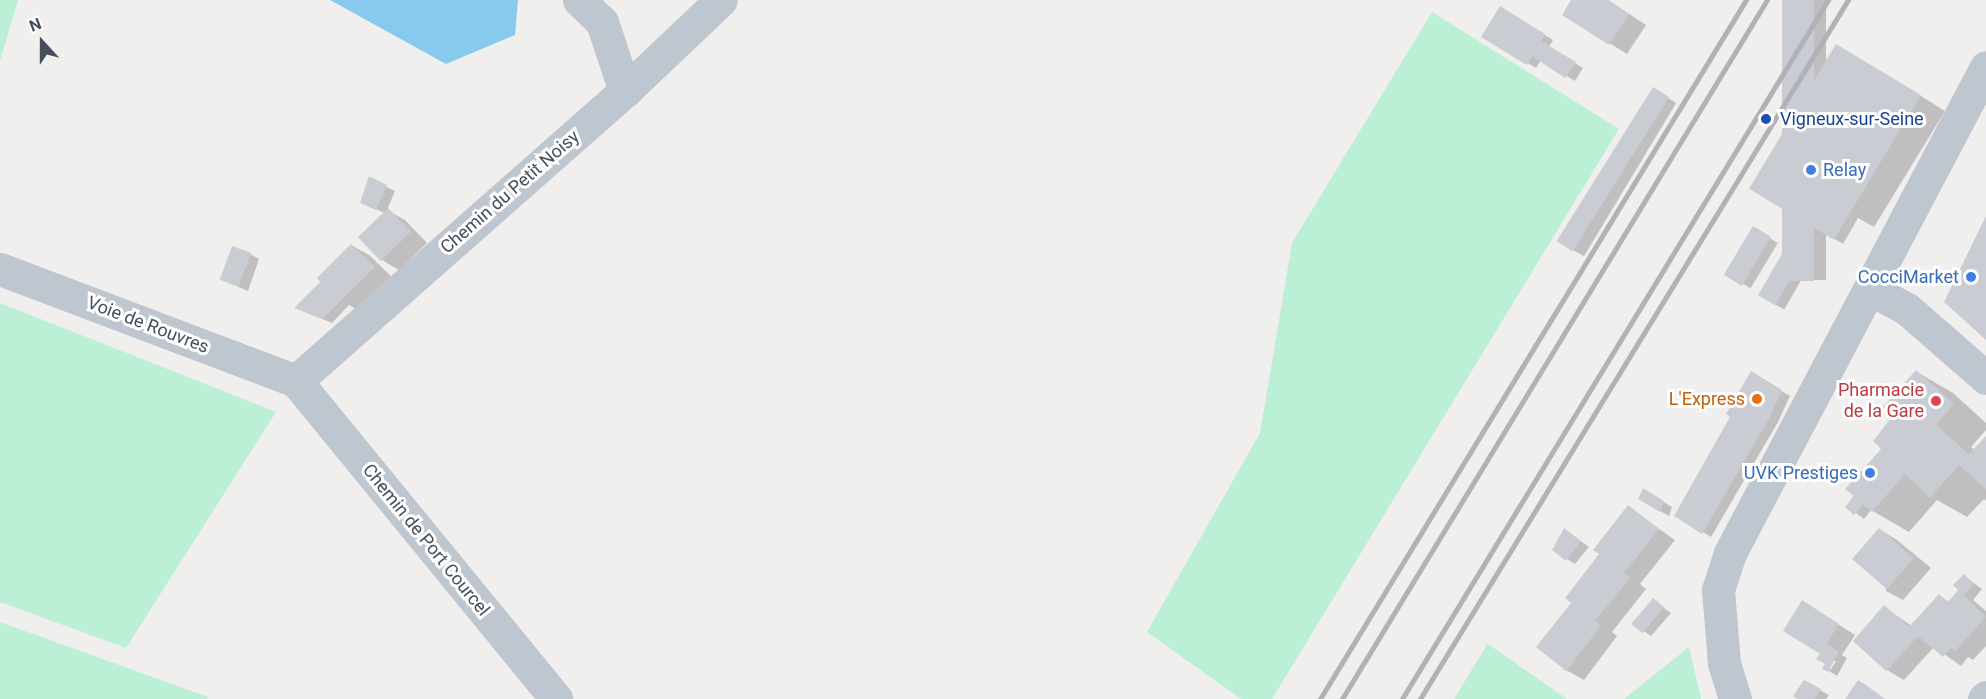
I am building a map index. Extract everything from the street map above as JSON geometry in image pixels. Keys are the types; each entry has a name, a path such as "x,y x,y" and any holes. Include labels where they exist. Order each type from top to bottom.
{"street":[{"path":"579,0 602,22 625,91"},
{"name":"Chemin du Petit Noisy","path":"296,381 625,91 721,0"},
{"path":"1735,699 1724,663 1718,590 1744,524 1986,67"},
{"name":"Voie de Rouvres","path":"0,269 296,381"},
{"path":"1870,289 1907,309 1986,378"},
{"name":"Chemin de Port Courcel","path":"296,381 556,699"}],"green space":[{"path":"0,0 18,0 0,61"},
{"path":"1432,12 1619,129 1272,699 1241,699 1147,632 1260,433 1292,243"},
{"path":"0,303 276,412 126,648 0,602"},
{"path":"0,622 208,697 207,699 0,699"},
{"path":"1488,644 1567,699 1454,699"},
{"path":"1689,647 1701,699 1624,699"}],"water":[{"path":"330,0 518,0 515,35 446,64"}],"building":[{"path":"1571,0 1608,0 1629,14 1609,45 1562,15"},
{"path":"1782,0 1814,0 1814,281 1782,281"},
{"path":"1500,6 1545,34 1541,41 1576,62 1565,78 1532,56 1527,65 1481,37"},
{"path":"1836,44 1921,95 1834,240 1749,189"},
{"path":"1653,87 1669,97 1573,251 1557,241"},
{"path":"369,176 387,185 376,210 360,203"},
{"path":"388,208 411,232 381,261 358,237"},
{"path":"1986,216 1986,340 1944,302"},
{"path":"1753,226 1771,237 1742,286 1724,275"},
{"path":"351,244 375,267 322,319 294,308 320,282 317,278"},
{"path":"232,246 251,253 238,287 220,280"},
{"path":"1783,252 1800,262 1775,305 1758,295"},
{"path":"1916,370 1954,404 1936,425 1969,454 1986,436 1986,489 1959,465 1930,498 1905,474 1872,512 1863,505 1854,515 1845,507 1854,496 1845,489 1881,449 1873,441 1892,417 1883,407"},
{"path":"1751,371 1782,390 1770,417 1702,534 1674,516 1730,417 1726,414"},
{"path":"1643,488 1664,501 1660,512 1638,499"},
{"path":"1628,505 1659,529 1624,573 1630,578 1595,621 1601,626 1566,671 1536,647 1571,603 1565,598 1599,554 1593,550"},
{"path":"1564,528 1581,541 1566,561 1552,550"},
{"path":"1879,528 1914,558 1887,589 1852,559"},
{"path":"1964,574 1974,584 1964,595 1986,617 1955,651 1951,647 1943,657 1918,636 1886,671 1853,641 1884,605 1909,627 1939,594 1948,602 1958,590 1953,585"},
{"path":"1653,598 1664,607 1642,633 1632,624"},
{"path":"1802,600 1839,624 1827,643 1839,652 1828,672 1822,669 1825,664 1816,659 1820,654 1783,631"},
{"path":"1804,680 1821,689 1815,699 1797,699 1793,696"},
{"path":"1858,680 1866,685 1885,699 1845,699"}],"railway":[{"path":"1320,699 1746,0"},
{"path":"1342,699 1767,0"},
{"path":"1402,699 1828,0"},
{"path":"1420,699 1848,0"}],"place":[{"name":"Vigneux-sur-Seine","path":"1766,119"},
{"name":"Relay","path":"1811,170"},
{"name":"CocciMarket","path":"1971,277"},
{"name":"L'Express","path":"1757,399"},
{"name":"Pharmacie de la Gare","path":"1936,401"},
{"name":"UVK Prestiges","path":"1870,473"}]}
